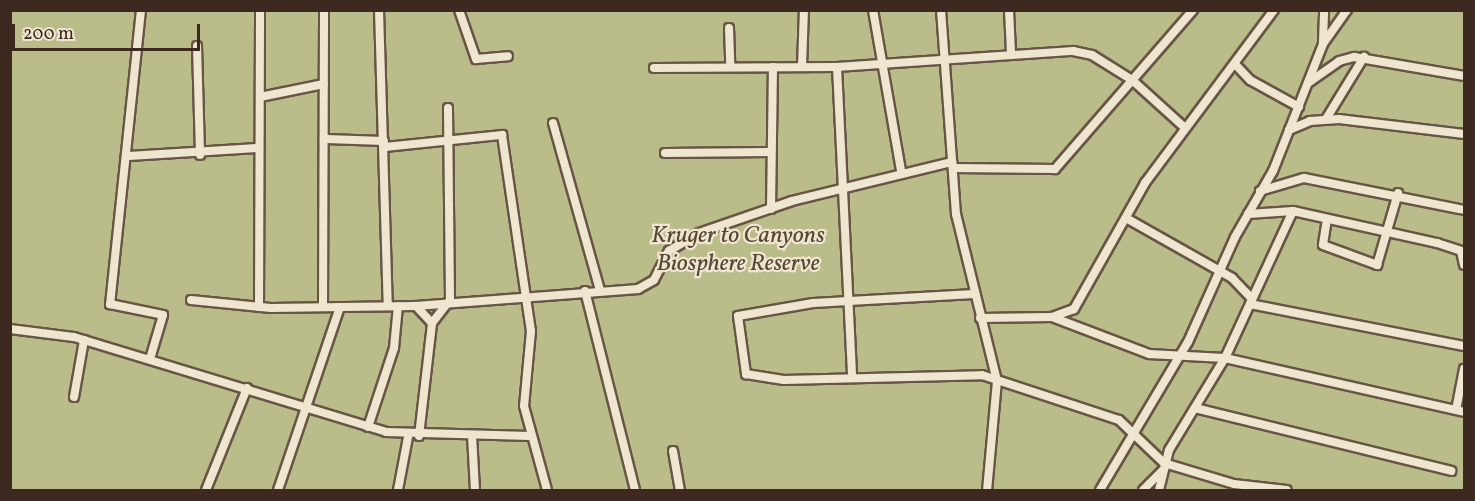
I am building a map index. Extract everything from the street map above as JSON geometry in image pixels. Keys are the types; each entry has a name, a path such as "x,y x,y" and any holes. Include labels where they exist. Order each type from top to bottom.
{"street":[{"path":"141,10 129,156 110,304 164,315 150,359"},
{"path":"259,308 257,148 260,97 260,10"},
{"path":"323,307 326,139 324,10"},
{"path":"379,10 385,144 388,306"},
{"path":"459,10 476,60 508,56"},
{"path":"802,66 804,10"},
{"path":"873,10 901,171"},
{"path":"941,10 953,165 974,294 998,381 987,490"},
{"path":"1009,10 1011,52"},
{"path":"191,300 259,308 416,306 450,300 645,287 673,248 699,233 771,209 901,171 953,165 1049,172 1193,10"},
{"path":"1052,318 1078,304 1126,218 1184,128 1274,10"},
{"path":"1323,44 1324,10"},
{"path":"1100,490 1180,354 1289,130 1323,44 1347,10"},
{"path":"729,28 730,66"},
{"path":"197,46 200,154"},
{"path":"654,68 837,67 882,60 1011,52 1084,52 1131,80 1184,128"},
{"path":"1308,83 1339,61 1364,57 1464,76"},
{"path":"1326,119 1364,57"},
{"path":"1235,64 1250,80 1299,107"},
{"path":"771,209 773,67"},
{"path":"837,67 845,302 852,377"},
{"path":"260,97 324,84"},
{"path":"419,436 432,323 450,300 448,108"},
{"path":"1289,130 1326,119 1464,134"},
{"path":"554,123 600,290"},
{"path":"326,139 385,144 502,135 531,331 524,398 530,436 547,490"},
{"path":"129,156 200,154 257,148"},
{"path":"665,153 771,152"},
{"path":"1260,191 1295,178 1398,193 1464,210"},
{"path":"1327,219 1323,245 1370,265 1378,263 1398,193"},
{"path":"1248,214 1293,211 1388,231 1458,250 1464,265"},
{"path":"1143,490 1164,466 1194,408 1225,358 1293,211"},
{"path":"1126,218 1219,271 1251,301 1464,346"},
{"path":"585,291 635,490"},
{"path":"974,294 845,302 738,316 747,377 962,374 998,381 1108,415 1124,423 1132,436 1164,466 1234,484 1287,490"},
{"path":"368,427 394,348 398,306"},
{"path":"416,306 432,323"},
{"path":"278,490 340,307"},
{"path":"980,318 1052,318 1142,352 1225,358 1460,411 1464,369"},
{"path":"10,329 84,340 247,388 368,427 408,436 530,436"},
{"path":"74,397 84,340"},
{"path":"206,490 247,388"},
{"path":"1194,408 1451,471"},
{"path":"472,435 474,490"},
{"path":"398,490 408,436"},
{"path":"673,451 680,490"},
{"path":"1159,490 1164,466"}],"green space":[{"name":"Kruger to Canyons Biosphere Reserve","path":"10,11 1464,11 1464,490 11,490"}]}
